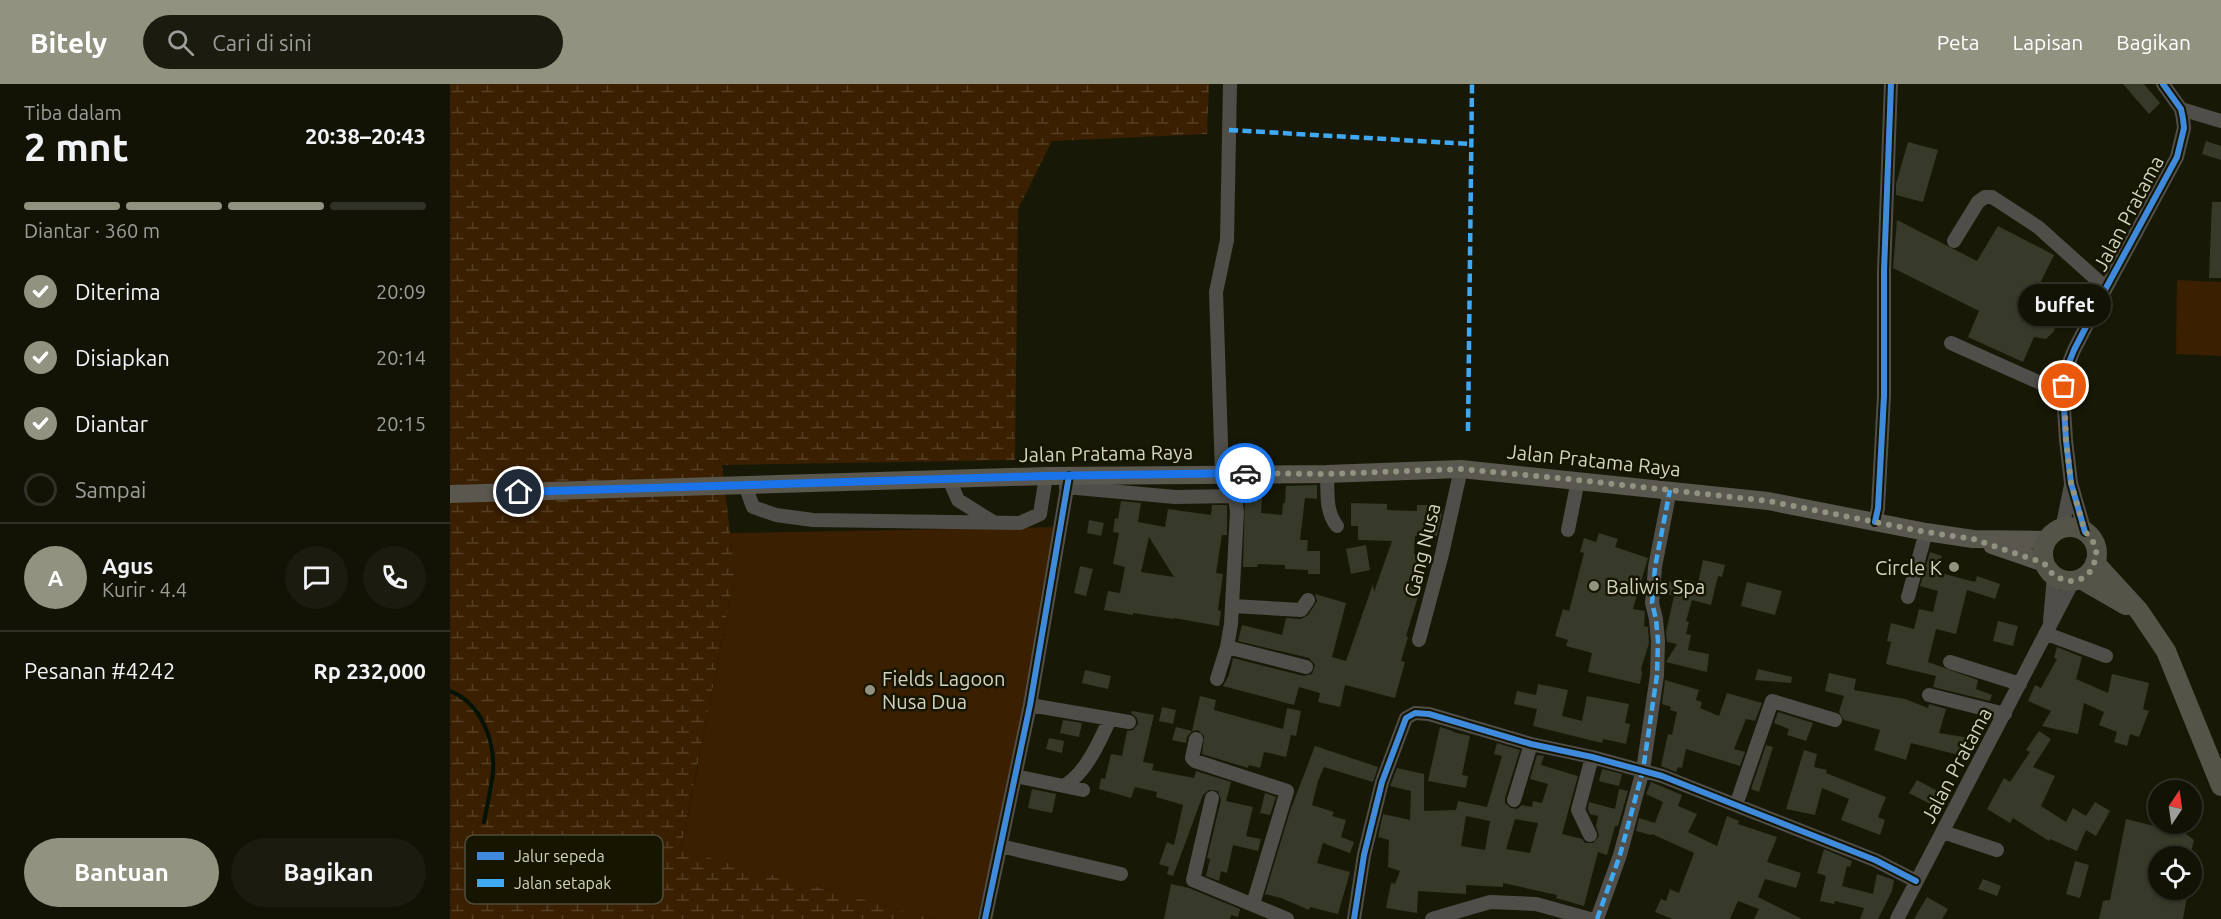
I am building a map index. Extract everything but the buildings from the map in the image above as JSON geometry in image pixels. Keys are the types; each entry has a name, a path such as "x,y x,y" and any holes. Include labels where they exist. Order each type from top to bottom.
{"highway":[{"path":"2063,574 2091,571 2095,563 2096,546 2085,532 2074,528 2054,535 2043,551 2063,574 2139,611"},
{"path":"2095,563 2139,611 2166,651 2221,786"}],"main road":[{"name":"Jalan Pratama Raya","path":"450,494 1046,476 1067,481 1228,473 1327,474 1461,469 1768,501 1973,539 2054,535"},
{"name":"Jalan Pratama Raya","path":"1973,539 2063,574"}],"street":[{"path":"1216,679 1227,647 1238,512 1236,496 1228,473 1216,292 1227,240 1230,84"},
{"path":"1875,522 1878,508 1884,396 1884,271 1891,84"},
{"path":"2163,84 2181,109 2221,121"},
{"name":"Jalan Pratama","path":"2085,532 2071,483 2063,393 2066,370 2106,288 2177,158 2184,128 2181,109"},
{"path":"1954,241 1978,202 1985,197 1992,197 2038,227 2106,288"},
{"path":"1951,343 2063,393"},
{"name":"Gang Nusa","path":"1419,640 1442,554 1461,469"},
{"path":"1327,474 1328,508 1337,526"},
{"path":"746,485 753,507 776,515 813,520 1020,523 1040,514 1046,476"},
{"path":"949,479 958,500 993,522"},
{"path":"1568,530 1578,480"},
{"path":"985,919 1030,705 1067,481 1174,497 1236,496"},
{"name":"Jalan Pratama","path":"2054,535 2071,483"},
{"path":"1597,919 1620,855 1643,770 1656,675 1658,641 1652,603 1653,585 1670,490"},
{"path":"1908,597 1926,532"},
{"name":"Jalan Pratama","path":"1897,919 2048,631 2063,574"},
{"name":"Jalan Pratama","path":"2048,631 2063,574"},
{"path":"1232,606 1301,610 1308,600"},
{"path":"2048,631 2106,656"},
{"path":"1227,647 1306,666"},
{"path":"1950,662 2020,684"},
{"path":"1929,695 2005,714"},
{"path":"1736,805 1772,701 1835,720"},
{"path":"1030,705 1129,722"},
{"path":"1354,919 1364,855 1382,782 1406,718 1415,713 1429,714 1531,744 1643,770 1875,860 1916,881"},
{"path":"1064,786 1073,781 1084,768 1110,719"},
{"path":"1196,739 1192,758 1195,761 1287,791 1252,904"},
{"path":"1514,800 1531,744"},
{"path":"1590,835 1578,810 1592,757"},
{"path":"1015,776 1083,790"},
{"path":"1212,798 1193,880 1287,919"},
{"path":"1943,832 1997,850"},
{"path":"1000,846 1121,874"},
{"path":"1431,919 1490,902 1536,904 1590,919"}],"green space":[{"path":"450,84 1209,84 1207,134 1052,141 1018,209 1015,460 722,465 735,574 681,849 934,919 450,919"},
{"path":"2177,280 2221,282 2221,356 2176,354"},
{"name":"Fields Lagoon Nusa Dua","path":"1062,527 1004,805 977,919 934,919 681,850 735,574 730,533"}],"waterway":[{"path":"450,691 470,704 478,713 488,735 493,772 484,822"}],"marked path":[{"path":"1468,431 1472,84"},
{"path":"1229,130 1471,144"},
{"path":"1597,919 1620,855 1643,770 1657,675 1658,641 1652,603 1655,567 1670,490"}],"cycle path":[{"path":"1875,522 1878,508 1884,396 1884,271 1891,84"},
{"path":"2085,532 2071,483 2063,393 2066,370 2106,288 2177,157 2184,128 2183,119 2181,109 2163,84"},
{"path":"985,919 1030,705 1069,476"},
{"path":"1354,919 1364,855 1382,782 1406,718 1415,713 1429,714 1531,744 1592,757 1662,776 1875,860 1916,881"}],"way so far":[{"path":"1245,473 1327,474 1461,469 1768,501 1973,539 2044,563 2054,576 2073,581 2081,579 2091,571 2097,555 2092,538 2085,532 2071,483 2066,440 2064,386"}],"place":[{"name":"buffet","path":"2064,386"},
{"name":"Circle K","path":"1954,567"},
{"name":"Baliwis Spa","path":"1594,586"},
{"name":"Fields Lagoon Nusa Dua","path":"870,690"}],"route":[{"path":"519,492 1046,476 1245,473"}]}
